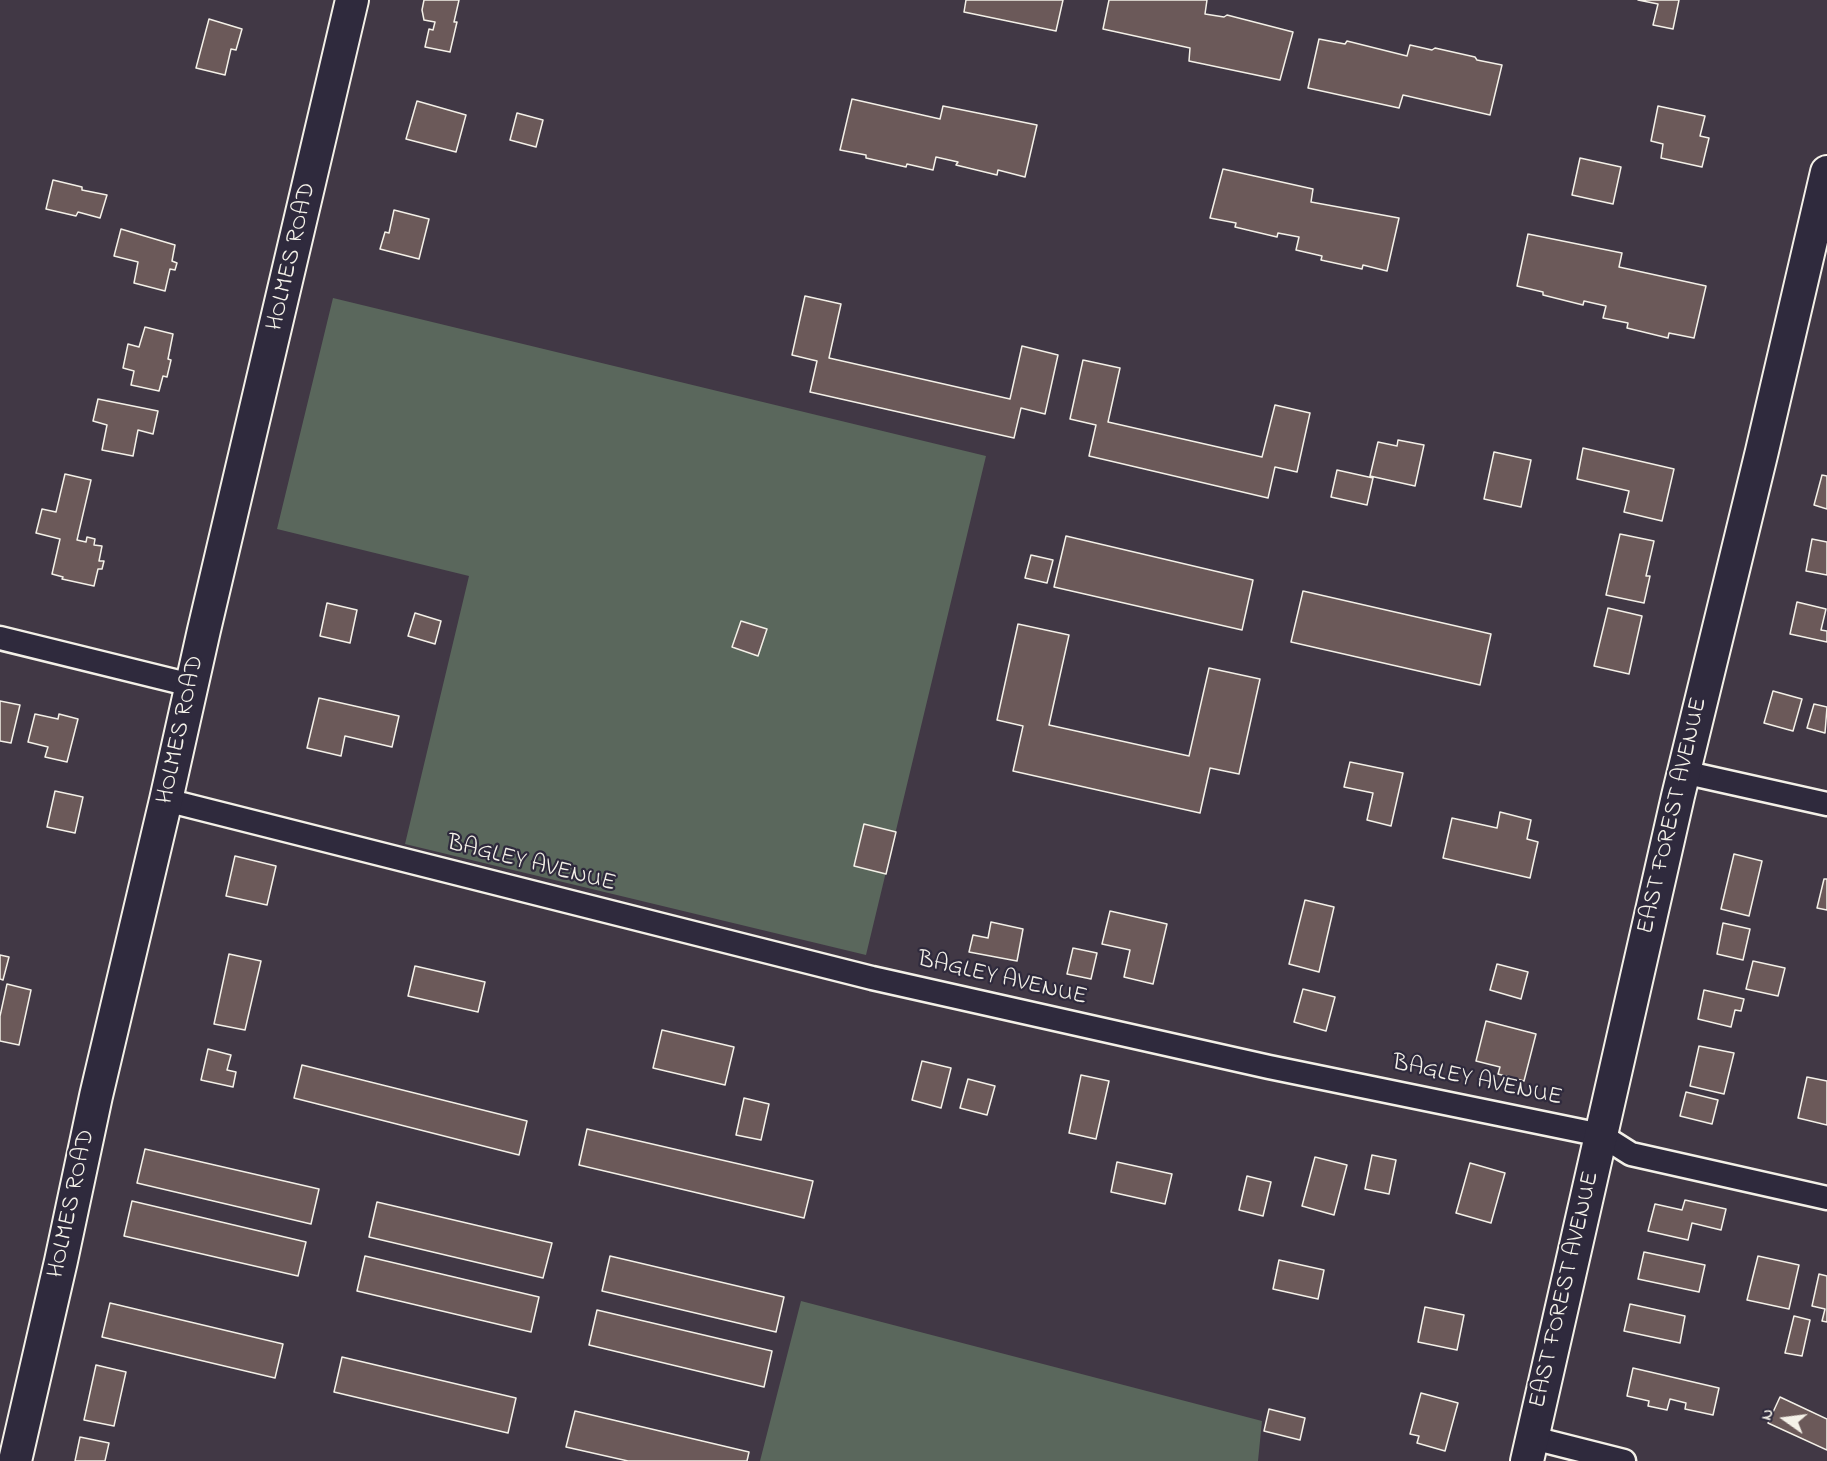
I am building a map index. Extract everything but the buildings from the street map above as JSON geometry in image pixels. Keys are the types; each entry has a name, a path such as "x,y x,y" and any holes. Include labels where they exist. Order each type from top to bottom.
{"main road":[{"name":"HOLMES ROAD","path":"15,1461 96,1096 352,0"},
{"name":"EAST FOREST AVENUE","path":"1530,1450 1683,771 1765,439 1827,172"}],"street":[{"path":"0,638 191,685"},
{"path":"1683,771 1827,804"},
{"name":"BAGLEY AVENUE","path":"166,800 872,978 1269,1067 1601,1135 1631,1154 1827,1198"},
{"path":"1530,1450 1624,1461"}],"green space":[{"path":"333,298 986,456 866,955 405,844 469,576 277,529"},
{"path":"801,1301 1262,1421 1258,1461 760,1461"}]}
